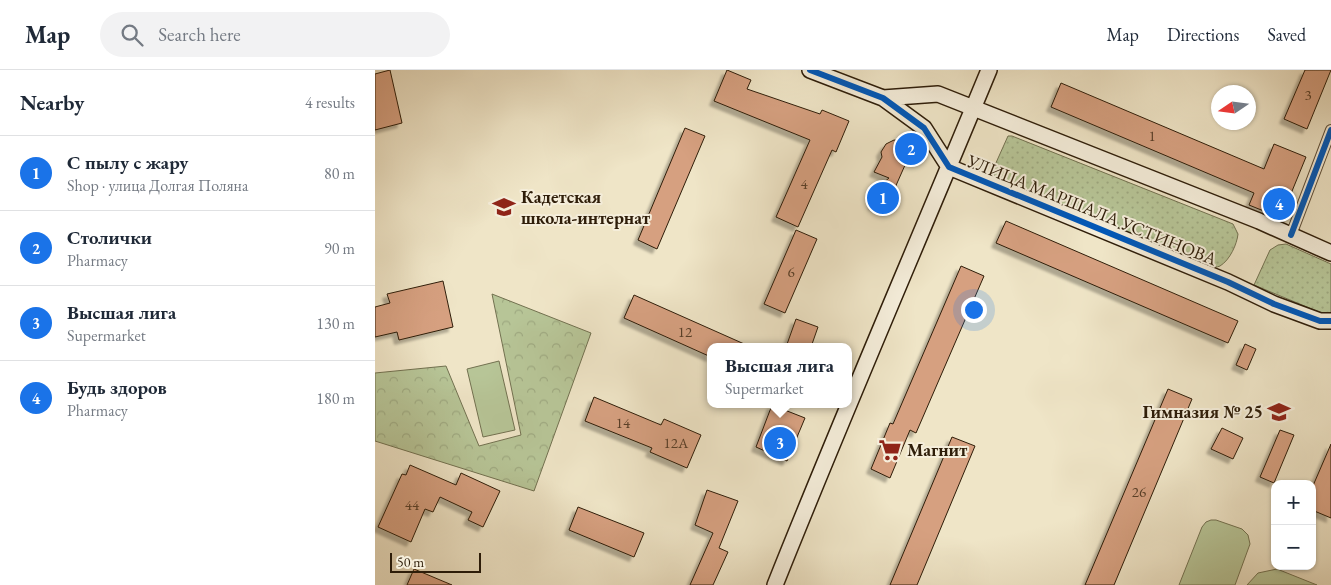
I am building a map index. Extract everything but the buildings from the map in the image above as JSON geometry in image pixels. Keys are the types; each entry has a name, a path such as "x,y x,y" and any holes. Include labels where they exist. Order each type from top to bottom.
{"street":[{"name":"УЛИЦА МАРШАЛА УСТИНОВА","path":"810,70 883,98 924,128 949,167 1229,282 1274,304 1319,321 1331,321"},
{"path":"852,398 989,70"},
{"name":"УЛИЦА МАРШАЛА УСТИНОВА","path":"883,98 938,94 1291,234 1331,253"},
{"path":"1291,234 1331,130"},
{"path":"775,585 848,408"}],"green space":[{"path":"1008,136 1233,224 1238,234 1232,252 1227,260 1218,267 1196,264 1000,182 994,177 995,165"},
{"path":"1286,244 1331,264 1331,317 1254,285 1270,250 1278,245"},
{"path":"492,294 591,333 534,491 375,441 375,373 446,366 479,446 521,435"},
{"path":"499,361 515,430 483,437 467,369"},
{"path":"1211,520 1242,529 1248,535 1250,544 1235,585 1179,585 1202,527"},
{"path":"1280,570 1317,585 1247,585 1258,573"}],"cycle path":[{"path":"810,70 883,98 924,128 949,167 1228,282 1274,304 1320,321 1331,321"},
{"path":"1291,235 1331,130"}],"place":[{"name":"Столички","path":"911,149"},
{"name":"C пылу с жару","path":"883,198"},
{"name":"Будь здоров","path":"1279,204"},
{"name":"Кадетская школа-интернат","path":"504,207"},
{"name":"Гимназия № 25","path":"1279,412"},
{"name":"Высшая лига","path":"780,443"},
{"name":"Магнит","path":"890,450"}]}
